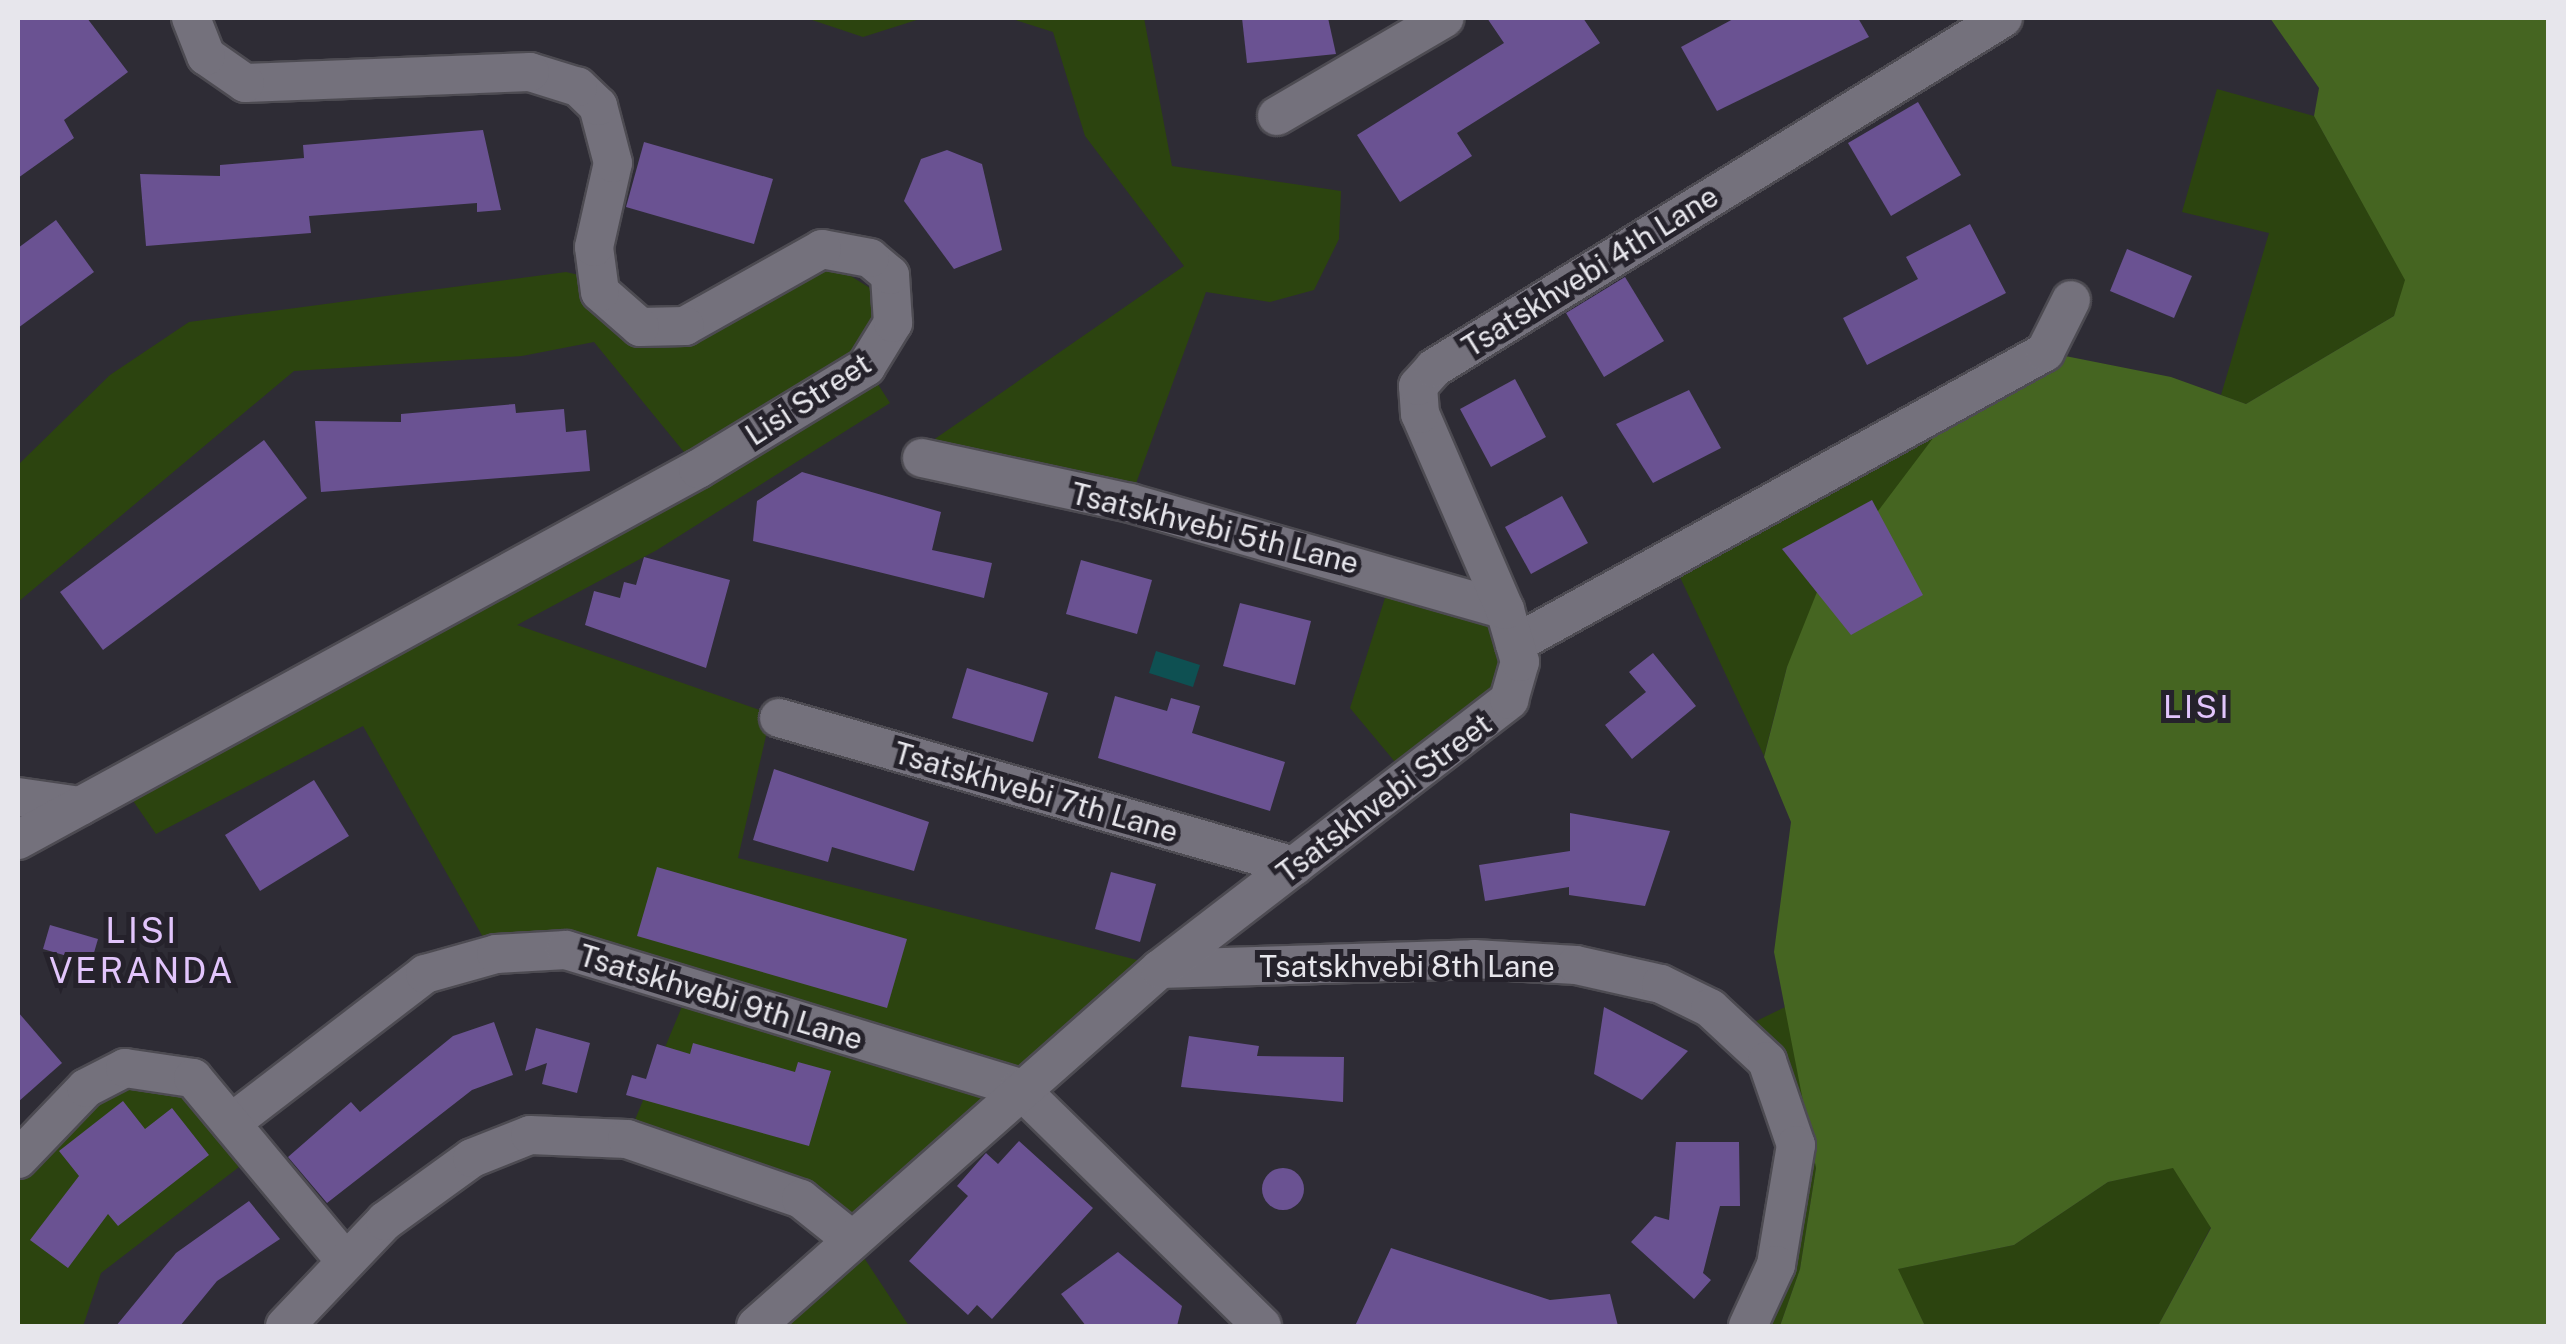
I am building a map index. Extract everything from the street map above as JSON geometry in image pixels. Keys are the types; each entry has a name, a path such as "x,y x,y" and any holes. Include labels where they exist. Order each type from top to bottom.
{"street":[{"name":"Lisi Street","path":"18,840 866,367 884,347 898,300 870,258 822,248 684,326 640,327 600,292 594,247 613,163 598,106 578,87 530,72 246,83 206,56 191,18"},
{"path":"1277,116 1445,18"},
{"name":"Tsatskhvebi 4th Lane","path":"1510,627 1420,414 1418,386 1434,368 2003,18"},
{"path":"1510,627 2045,352 2071,300"},
{"name":"Tsatskhvebi 5th Lane","path":"922,458 1148,508 1510,627"},
{"name":"Tsatskhvebi Street","path":"756,1326 1019,1088 1160,968 1509,700 1520,662 1510,627"},
{"name":"Tsatskhvebi 7th Lane","path":"780,718 1294,866"},
{"path":"18,796 80,806"},
{"name":"Tsatskhvebi 9th Lane","path":"230,1123 425,974 496,954 566,950 1019,1088"},
{"name":"Tsatskhvebi 8th Lane","path":"1160,968 1559,964 1661,984 1710,1008 1767,1061 1796,1145 1776,1265 1748,1326"},
{"path":"18,1159 86,1088 125,1068 193,1078 344,1259"},
{"path":"1019,1088 1262,1326"},
{"path":"285,1326 344,1259 472,1158 530,1135 627,1140 801,1199 851,1238"}],"green space":[{"path":"806,18 923,18 863,37"},
{"path":"1009,18 1144,18 1172,166 1341,191 1339,239 1314,290 1270,302 1206,292 1131,497 929,443 1184,266 1085,136 1053,32"},
{"path":"2270,18 2548,18 2548,1326 2158,1326 2211,1228 2173,1168 2108,1182 2014,1245 1898,1269 1925,1326 1780,1326 1800,1269 1816,1168 1774,952 1791,822 1764,757 1787,667 1817,592 1964,397 2045,352 2171,377 2246,404 2394,316 2405,280 2314,116 2319,88"},
{"path":"2217,89 2314,116 2406,280 2394,316 2246,404 2221,395 2269,233 2182,212"},
{"path":"813,265 833,265 870,288 876,309 865,349 688,457 594,342 522,356 294,371 18,602 18,465 110,375 189,322 566,272 583,276 634,336 662,347"},
{"path":"874,378 890,403 657,550 517,625 771,714 738,858 1149,963 1011,1077 488,946 363,726 156,834 129,795"},
{"path":"1964,397 1787,667 1764,756 1671,558"},
{"path":"1391,579 1505,610 1520,662 1410,780 1350,708"},
{"path":"690,987 1019,1088 851,1238 909,1326 756,1326 850,1239 627,1139"},
{"path":"1787,1006 1816,1168 1800,1269 1780,1326 1748,1326 1796,1145 1738,1030"},
{"path":"157,1068 256,1154 101,1273 83,1326 18,1326 18,1159 86,1088"},
{"path":"2174,1167 2211,1227 2158,1326 1925,1326 1897,1269 2014,1245 2108,1182"}],"shaded area":[{"path":"1156,651 1200,665 1193,687 1149,673"}],"building":[{"path":"18,18 87,18 128,72 64,120 74,138 18,178"},
{"path":"1242,18 1328,18 1336,54 1247,63"},
{"path":"1487,18 1583,18 1600,43 1457,133 1472,156 1400,202 1357,135 1504,43"},
{"path":"1735,18 1858,18 1869,37 1717,111 1681,47"},
{"path":"1918,102 1961,175 1891,216 1848,143"},
{"path":"483,130 501,210 477,212 477,203 309,216 311,233 146,246 140,174 220,176 220,165 304,158 303,145"},
{"path":"644,142 773,179 754,244 626,207"},
{"path":"947,150 982,164 1002,250 954,269 904,201 921,159"},
{"path":"56,220 94,272 18,328 18,248"},
{"path":"1970,224 2006,293 1867,365 1843,318 1918,279 1906,257"},
{"path":"2127,249 2192,276 2174,318 2110,291"},
{"path":"1625,277 1664,341 1604,377 1566,313"},
{"path":"1515,379 1546,437 1491,467 1460,409"},
{"path":"1689,390 1721,448 1653,483 1616,424"},
{"path":"515,404 516,413 564,409 566,432 586,430 590,471 321,492 315,421 401,422 401,414"},
{"path":"264,440 307,498 103,650 60,592"},
{"path":"802,472 941,512 932,550 992,563 984,598 753,541 757,501"},
{"path":"1562,496 1588,543 1531,574 1505,527"},
{"path":"1872,500 1923,595 1851,635 1782,549"},
{"path":"644,557 730,580 706,668 585,625 594,591 620,598 624,582 636,585"},
{"path":"1081,560 1152,580 1137,634 1066,614"},
{"path":"1240,603 1311,621 1295,685 1223,666"},
{"path":"1653,653 1696,706 1632,759 1605,725 1646,692 1629,672"},
{"path":"967,668 1048,693 1033,742 952,718"},
{"path":"1115,696 1167,711 1171,698 1200,706 1192,733 1285,762 1270,811 1098,758"},
{"path":"774,769 929,822 914,871 832,847 828,862 753,840"},
{"path":"314,780 349,836 260,891 225,835"},
{"path":"1570,813 1670,831 1645,906 1569,895 1569,887 1485,901 1479,865 1570,851"},
{"path":"657,867 907,939 887,1008 637,936"},
{"path":"1111,872 1156,884 1140,942 1095,929"},
{"path":"50,925 98,939 91,963 43,949"},
{"path":"1604,1007 1688,1051 1642,1100 1594,1074"},
{"path":"18,1012 62,1063 18,1102"},
{"path":"494,1022 513,1075 472,1090 327,1203 288,1157 351,1102 360,1112 453,1036"},
{"path":"536,1028 590,1043 577,1093 542,1084 547,1063 525,1071"},
{"path":"1189,1036 1259,1046 1257,1056 1344,1057 1343,1102 1181,1087"},
{"path":"693,1043 795,1072 798,1062 831,1071 809,1146 626,1095 632,1075 646,1079 657,1044 690,1054"},
{"path":"123,1101 145,1129 172,1108 209,1155 118,1226 108,1214 68,1268 30,1240 79,1176 59,1151"},
{"path":"1019,1141 1093,1208 992,1319 977,1305 968,1315 909,1261 968,1196 957,1186 986,1153 998,1164"},
{"path":"1676,1142 1739,1142 1740,1206 1720,1206 1703,1273 1711,1280 1694,1299 1631,1242 1655,1216 1669,1220"},
{"path":"1283,1168 1298,1174 1304,1189 1298,1204 1283,1210 1268,1204 1262,1189 1268,1174"},
{"path":"249,1201 280,1239 217,1281 180,1326 116,1326 176,1253"},
{"path":"1391,1248 1550,1300 1610,1294 1618,1326 1355,1326"},
{"path":"1118,1252 1182,1306 1177,1326 1086,1326 1061,1294"}],"district":[{"name":"LISI","path":"2197,707"},
{"name":"LISI VERANDA","path":"142,951"}]}
